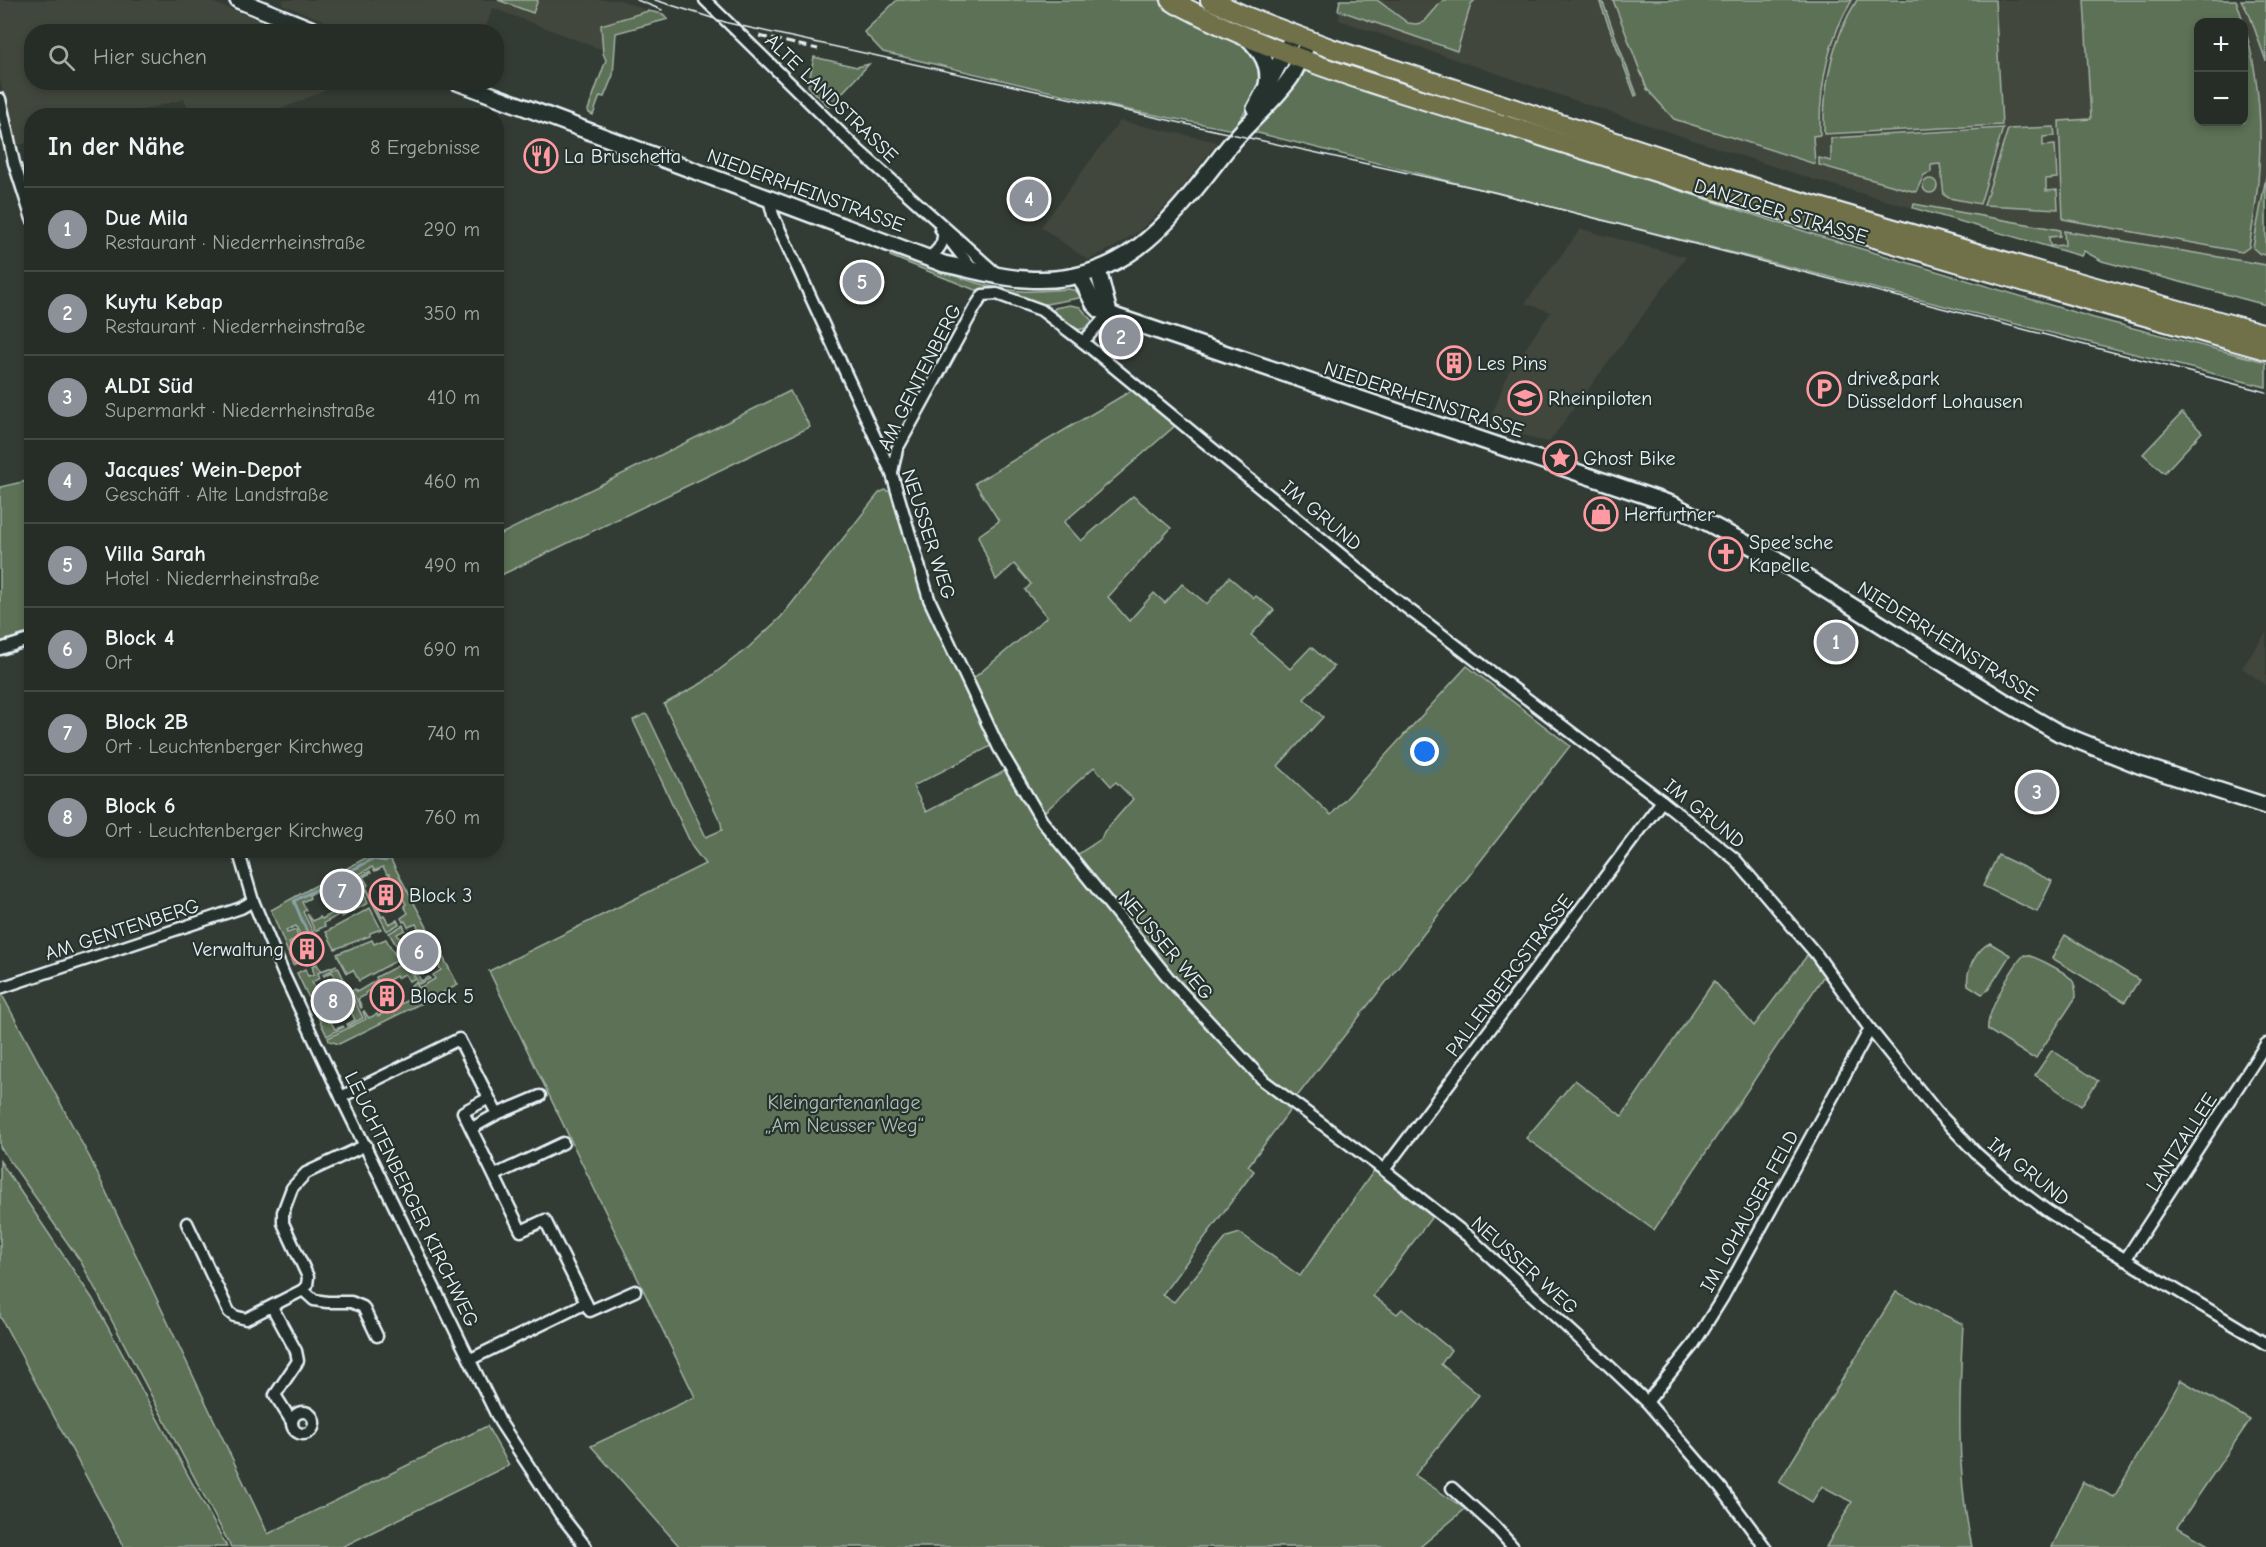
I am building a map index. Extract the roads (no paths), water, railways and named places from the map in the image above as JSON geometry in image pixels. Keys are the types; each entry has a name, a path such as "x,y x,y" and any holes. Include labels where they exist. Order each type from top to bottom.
{"main road":[{"name":"DANZIGER STRASSE","path":"1210,0 1302,38 1622,146 1765,191 2045,273 2266,334"},
{"name":"DANZIGER STRASSE","path":"1175,2 1248,38 1412,95 1833,227 2266,351"}],"street":[{"path":"238,0 298,24"},
{"name":"ALTE LANDSTRASSE","path":"705,0 848,141 999,276"},
{"path":"1248,38 1263,54 1269,69 1266,88"},
{"path":"1083,342 1109,313 1098,270 1126,257 1147,241 1191,194 1246,125 1281,89 1302,38"},
{"path":"1246,125 1266,88 1294,55"},
{"name":"NIEDERRHEINSTRASSE","path":"478,90 944,264 999,276 1040,280 1065,279 1098,270"},
{"path":"0,99 14,163 24,194"},
{"name":"NEUSSER WEG","path":"769,200 773,215 892,474 929,599 999,748 1042,821 1171,981 1264,1081 1384,1170 1469,1237 1647,1402 1721,1488 1765,1547"},
{"name":"ALTE LANDSTRASSE","path":"936,219 943,234 973,270"},
{"path":"928,258 939,248 943,234"},
{"name":"NIEDERRHEINSTRASSE","path":"1080,276 1094,304 1100,310 1117,317 1674,505 1783,563 2008,704 2059,733 2139,765 2266,806"},
{"name":"AM GENTENBERG","path":"892,474 897,449 981,297 986,294 997,294 1041,310 1083,342"},
{"name":"IM GRUND","path":"1083,342 1395,599 1736,859 1816,954 1870,1029 1936,1111 1976,1153 2046,1210 2266,1344"},
{"path":"0,648 24,641"},
{"name":"PALLENBERGSTRASSE","path":"1384,1170 1662,801"},
{"name":"LEUCHTENBERGER KIRCHWEG","path":"240,858 253,901 276,957 341,1097 508,1437 560,1514 586,1547"},
{"name":"AM GENTENBERG","path":"0,988 241,908 253,901"},
{"name":"IM LOHAUSER FELD","path":"1647,1402 1693,1345 1723,1297 1870,1029"},
{"path":"341,1097 459,1039 497,1114"},
{"name":"LANTZALLEE","path":"2125,1260 2266,1044"},
{"path":"472,1128 497,1114 540,1096"},
{"path":"489,1098 464,1112 521,1231 545,1220 590,1311 635,1291"},
{"path":"495,1175 563,1143"},
{"path":"187,1223 229,1312 246,1319 303,1290 307,1285 308,1277 283,1224 283,1212 292,1188 306,1173 366,1145"},
{"path":"303,1290 314,1299 327,1302 351,1302 363,1307 377,1336"},
{"path":"471,1359 586,1303"},
{"path":"272,1307 296,1352 298,1361 276,1395 292,1422"},
{"path":"1452,1488 1510,1546"}],"waterway":[{"path":"307,932 294,901 373,859 385,861 390,858"}],"tram line":[{"path":"637,0 662,10"},
{"path":"655,0 728,23 1494,192 2266,392"}],"railway":[{"path":"759,36 818,49"}],"place":[{"name":"La Bruschetta","path":"541,156"},
{"name":"Jacques’ Wein-Depot","path":"1029,199"},
{"name":"Villa Sarah","path":"862,282"},
{"name":"Kuytu Kebap","path":"1121,337"},
{"name":"Les Pins","path":"1454,363"},
{"name":"drive&park Düsseldorf Lohausen","path":"1824,389"},
{"name":"Rheinpiloten","path":"1525,398"},
{"name":"Ghost Bike","path":"1560,458"},
{"name":"Herfurtner","path":"1601,514"},
{"name":"Spee'sche Kapelle","path":"1726,554"},
{"name":"Due Mila","path":"1836,642"},
{"name":"ALDI Süd","path":"2037,792"},
{"name":"Block 2B","path":"342,891"},
{"name":"Block 3","path":"386,895"},
{"name":"Verwaltung","path":"307,949"},
{"name":"Block 4","path":"419,952"},
{"name":"Block 5","path":"387,996"},
{"name":"Block 6","path":"333,1001"}],"park label":[{"name":"Kleingartenanlage „Am Neusser Weg“","path":"844,1114"}]}
